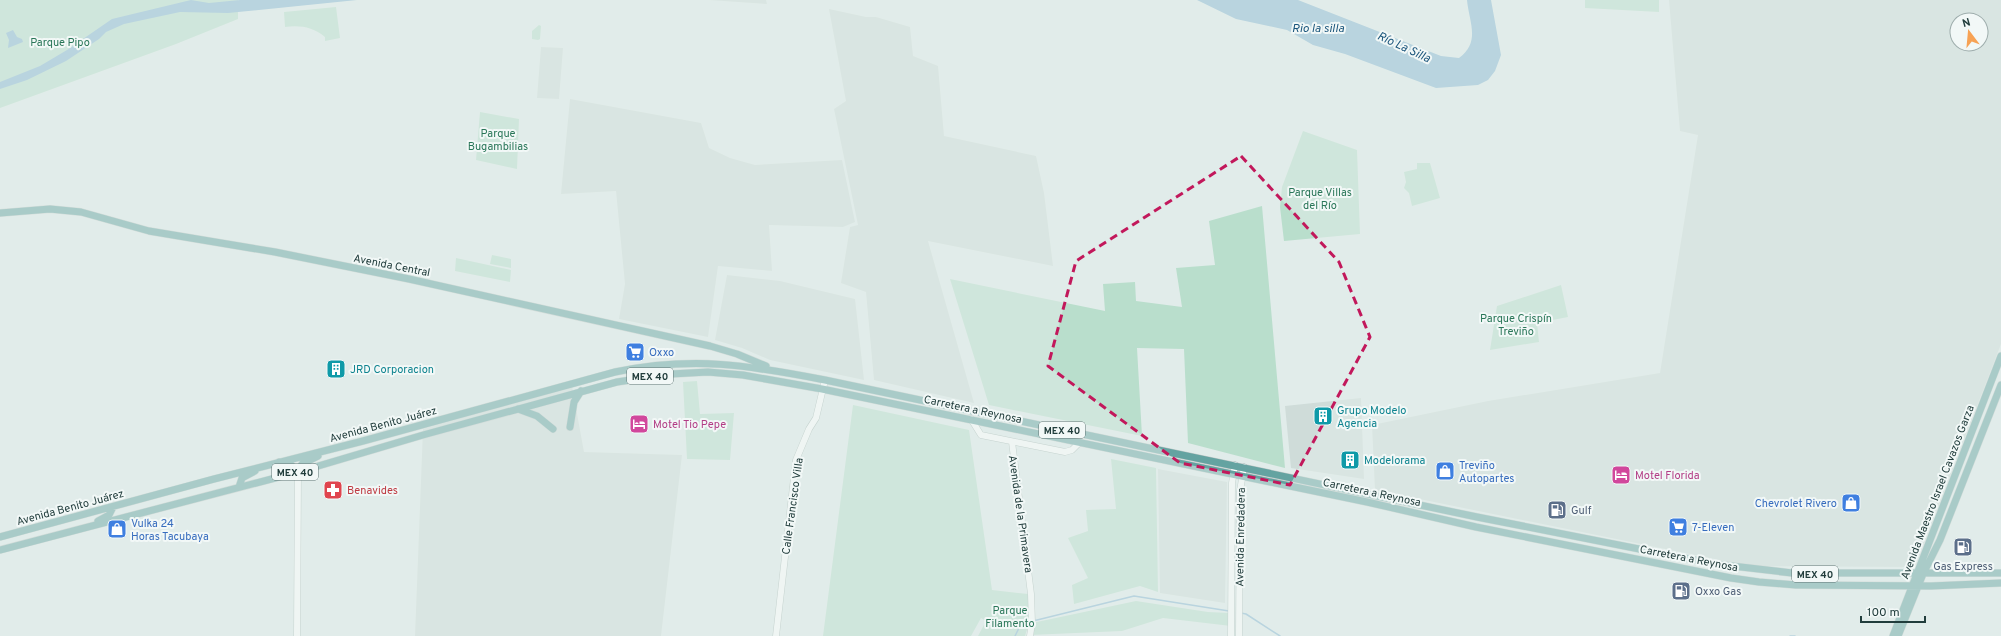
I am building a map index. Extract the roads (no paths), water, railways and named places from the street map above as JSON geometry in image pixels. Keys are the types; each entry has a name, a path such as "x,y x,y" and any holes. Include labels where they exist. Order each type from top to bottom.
{"main road":[{"name":"Avenida Central","path":"0,213 50,209 81,212 149,231 275,252 409,279 710,346 737,354 775,370"},
{"name":"Avenida Maestro Israel Cavazos Garza","path":"1893,636 1920,574 2001,356"},
{"name":"Avenida Benito Juárez","path":"0,537 279,462 332,450 601,376 649,366 689,363 734,364 775,370"},
{"name":"Carretera a Reynosa","path":"775,370 1235,465 1477,517 1715,564 1792,573 2001,573"},
{"name":"Avenida Benito Juárez","path":"0,550 298,472 555,397 617,382 671,374 708,372 743,374"},
{"name":"Carretera a Reynosa","path":"743,374 971,419 1476,527 1711,574 1759,582 1796,584 1915,586 1999,584"},
{"path":"501,403 516,404 544,396 555,397 564,390 595,381 601,376"},
{"name":"Avenida Maestro Israel Cavazos Garza","path":"1920,574 1932,556 2001,385"},
{"path":"570,427 574,402 581,391"},
{"path":"516,409 537,416 553,429"},
{"path":"950,415 964,416 977,411"},
{"path":"279,462 291,465 298,472 306,462 332,450"},
{"path":"239,487 244,477 268,465"},
{"path":"64,533 107,516 113,507"},
{"path":"1932,556 1935,567 1948,573"},
{"path":"1796,584 1798,579 1802,578 1879,577 1890,574"},
{"name":"Avenida Maestro Israel Cavazos Garza","path":"1898,636 1915,586"}],"street":[{"name":"Calle Francisco Villa","path":"776,636 796,460 809,429 816,418 825,380"},
{"name":"Avenida de la Primavera","path":"971,419 981,435 1012,442 1032,611 1030,636"},
{"path":"1012,442 1062,452 1069,451 1079,443"},
{"name":"Avenida Enredadera","path":"1231,636 1230,606 1233,474 1235,465"},
{"name":"Avenida Enredadera","path":"1239,636 1241,476 1244,467"},
{"path":"297,636 298,472"},
{"path":"1231,621 1239,621"}],"water":[{"path":"191,0 209,3 240,0 357,0 228,13 180,12 124,24 106,32 99,39 66,61 27,80 0,89 0,82 40,66 67,50 112,19"},
{"name":"Rio la silla","path":"1197,0 1298,0 1441,56 1459,58 1466,52 1472,38 1467,0 1491,0 1501,55 1495,71 1488,80 1478,85 1436,88 1345,54 1313,45 1287,30 1236,19"},
{"path":"13,30 17,37 22,39 23,42 8,48 9,40 6,33"}],"waterway":[{"path":"1033,621 1134,596 1229,611"},
{"path":"1241,613 1246,614 1280,636"},
{"path":"1015,636 1021,624 1030,622"},
{"path":"1790,636 1795,636"}],"place":[{"name":"Oxxo","path":"635,352"},
{"name":"JRD Corporacion","path":"336,369"},
{"name":"Grupo Modelo Agencia","path":"1323,416"},
{"name":"Motel Tio Pepe","path":"639,424"},
{"name":"Modelorama","path":"1350,460"},
{"name":"Treviño Autopartes","path":"1445,471"},
{"name":"Motel Florida","path":"1621,475"},
{"name":"Benavides","path":"333,490"},
{"name":"Chevrolet Rivero","path":"1851,503"},
{"name":"Gulf","path":"1557,510"},
{"name":"7-Eleven","path":"1678,527"},
{"name":"Vulka 24 Horas Tacubaya","path":"117,529"},
{"name":"Gas Express","path":"1963,547"},
{"name":"Oxxo Gas","path":"1681,591"}],"park label":[{"name":"Parque Pipo","path":"60,42"},
{"name":"Parque Bugambilias","path":"498,139"},
{"name":"Parque Villas del Río","path":"1320,198"},
{"name":"Parque Crispín Treviño","path":"1516,324"},
{"name":"Parque Filamento","path":"1010,616"}],"water label":[{"name":"Río La Silla","path":"1404,47"}]}
